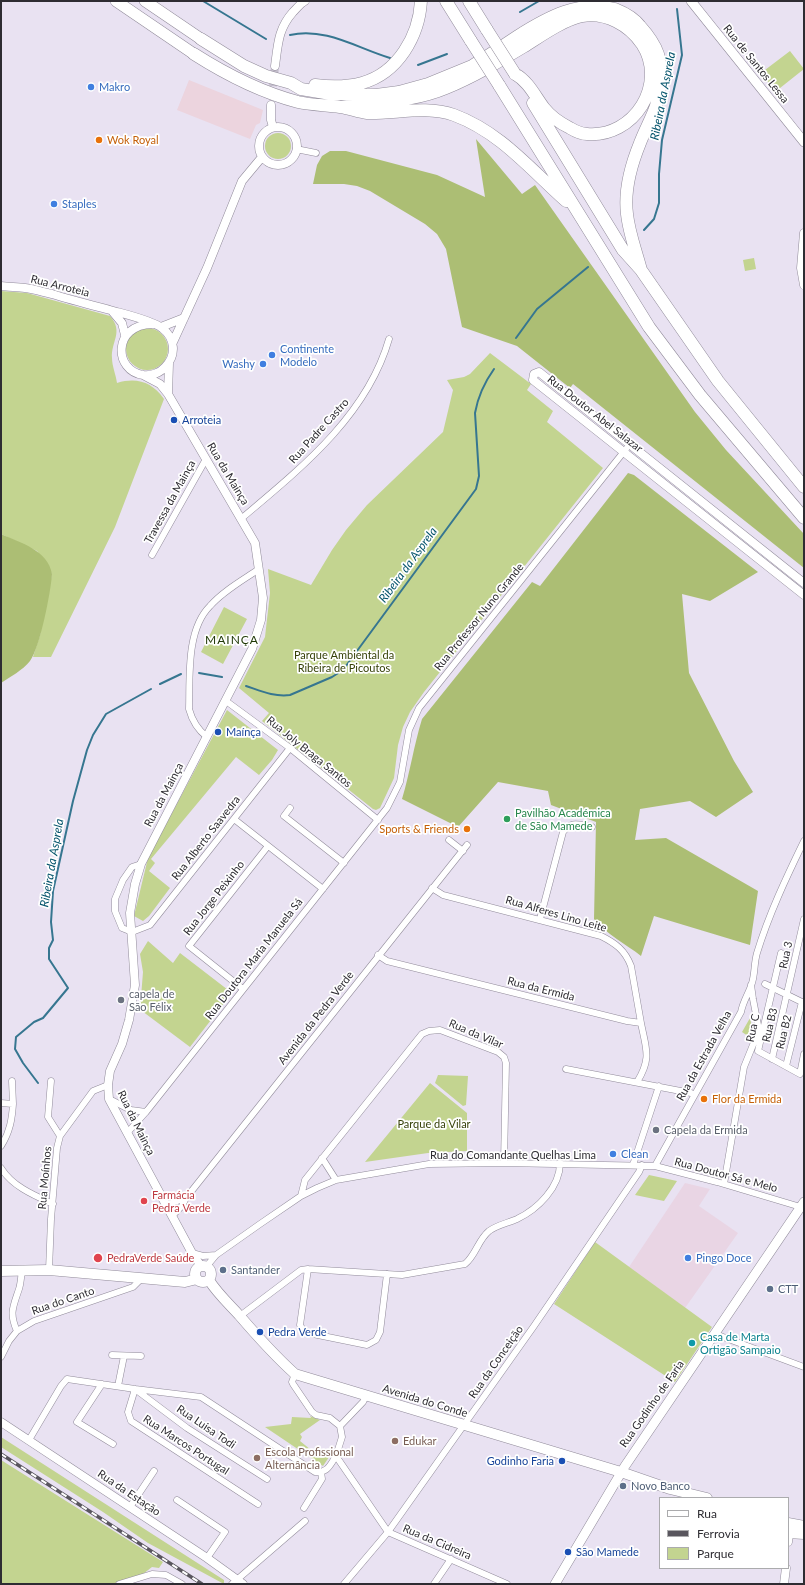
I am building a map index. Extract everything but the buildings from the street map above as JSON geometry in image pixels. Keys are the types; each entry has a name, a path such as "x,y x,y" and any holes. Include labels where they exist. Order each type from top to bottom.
{"highway":[{"path":"116,1 194,54 256,89 300,102 342,107 366,113 417,110 437,111 452,114 468,121 482,128 511,150 577,211"},
{"path":"145,1 244,66 266,76 290,83 320,86 362,83 376,77 388,69 408,47 414,35 419,22 421,1"},
{"path":"446,1 649,327 705,401 804,518"},
{"path":"470,1 623,250 641,270 718,381 804,487"},
{"path":"290,83 300,89 331,94 376,95 407,90 441,80 472,66 555,14 585,4 604,5 623,12 637,22 650,37 659,54 662,68 660,89 655,108 640,142 630,176 627,212 629,230 641,270"},
{"path":"342,107 390,102 444,89 476,75 550,30 582,16 613,19 628,28 645,49 649,59 651,75 648,92 639,110 629,121 606,133 586,134 576,132 558,122 545,109 523,79 515,74"}],"main road":[{"name":"Rua de Santos Lessa","path":"691,1 804,142"},
{"name":"Rua Godinho de Faria","path":"555,1584 621,1472 803,1206"},
{"path":"1,1271 49,1270 185,1282 197,1279 202,1282 209,1280 211,1272 204,1266 196,1271 197,1279"},
{"name":"Avenida do Conde","path":"209,1280 214,1288 281,1361 295,1374 621,1472 670,1489 703,1497"},
{"name":"Avenida do Conde","path":"670,1489 687,1497"},
{"path":"789,1523 804,1527"},
{"path":"789,1536 804,1534"}],"street":[{"path":"275,66 282,27 287,19 304,1"},
{"path":"271,105 271,120 273,127"},
{"path":"273,127 281,127 288,130 293,135 296,142 296,149 294,156 289,161 274,165 267,162 262,157 259,150 259,143 267,130 273,127"},
{"path":"296,149 316,153"},
{"path":"173,342 169,334 161,327 152,324 141,324 132,328 125,335 121,345 122,355 126,364 133,371 143,375 153,375 158,373 169,363 173,354 173,342 242,181 262,157"},
{"path":"804,233 801,268 804,284"},
{"name":"Rua Arroteia","path":"1,286 26,288 130,315 152,324"},
{"path":"112,311 122,323 125,335"},
{"path":"161,327 184,318"},
{"name":"Rua Padre Castro","path":"242,518 312,456 358,403 374,378 389,340"},
{"path":"168,394 169,363"},
{"name":"Rua Doutor Abel Salazar","path":"804,583 539,372 534,374 533,380 804,595"},
{"name":"Rua da Mainça","path":"143,375 160,384 168,394 242,518 255,543 263,598 261,620 252,649 141,864 135,884 130,914 135,985 129,1020 122,1044 110,1071 108,1085 109,1099 127,1133 192,1253 204,1266"},
{"name":"Rua Professor Nuno Grande","path":"378,820 390,803 400,782 409,730 419,708 630,444"},
{"name":"Travessa da Mainça","path":"152,554 206,459"},
{"path":"207,737 200,731 188,709 191,655 194,638 209,606 242,580 259,569"},
{"name":"Rua Joly Braga Santos","path":"226,701 290,748 378,820"},
{"name":"Rua Alberto Saavedra","path":"132,932 150,925 290,748"},
{"path":"290,808 284,816 344,863"},
{"path":"234,819 323,889"},
{"name":"Rua Doutora Maria Manuela Sá","path":"127,1133 146,1112 378,820"},
{"path":"540,919 563,832 568,826 575,824 592,828"},
{"path":"449,840 463,851"},
{"name":"Rua da Estrada Velha","path":"655,1166 741,1012 742,1004 751,984 756,955 776,898 804,841"},
{"name":"Avenida da Pedra Verde","path":"172,1216 182,1206 186,1198 467,845"},
{"name":"Rua Jorge Peixinho","path":"243,989 189,946 268,846"},
{"name":"Rua da Mainça","path":"132,932 122,928 115,911 115,899 123,880 132,867 141,864"},
{"name":"Rua Alferes Lino Leite","path":"432,888 443,894 540,919 601,936 612,941 621,948 628,957 631,966 641,1023"},
{"name":"Rua 3","path":"788,994 804,920"},
{"path":"772,988 781,953"},
{"name":"Rua da Ermida","path":"378,955 387,961 627,1021 641,1023"},
{"path":"724,1184 744,1067 759,1030 752,999 751,984"},
{"path":"764,984 803,1002"},
{"name":"Rua C","path":"772,988 758,1051 800,1074 804,1054"},
{"name":"Rua B3","path":"772,1060 788,994"},
{"name":"Rua B2","path":"786,1066 803,1002"},
{"path":"741,1012 745,1008 750,1008 756,1014"},
{"path":"637,1082 645,1070 648,1060 641,1023"},
{"name":"Rua da Vilar","path":"301,1196 305,1180 322,1158 422,1034 429,1031 440,1030 498,1052 504,1057 506,1063 504,1162"},
{"path":"566,1068 659,1086 694,1095"},
{"path":"1,1146 6,1138 12,1121 12,1081"},
{"path":"51,1081 48,1117 60,1136"},
{"name":"Rua Moínhos","path":"49,1270 57,1148 60,1136 93,1091 108,1085"},
{"path":"633,1165 659,1086"},
{"path":"109,1099 131,1110 146,1112"},
{"path":"1,1103 12,1104"},
{"path":"322,1158 336,1180"},
{"name":"Rua do Comandante Quelhas Lima","path":"204,1266 216,1255 301,1196 336,1180 429,1164 504,1162 642,1165"},
{"path":"240,1316 301,1270 308,1269 402,1274 465,1264 472,1258 481,1240 488,1232 500,1225 528,1214 545,1197 554,1186 560,1173 560,1163"},
{"name":"Rua Doutor Sá e Melo","path":"642,1165 655,1166 803,1206"},
{"name":"Rua da Conceição","path":"344,1584 388,1532 534,1326 639,1172 642,1165"},
{"path":"1,1168 12,1182 53,1204"},
{"path":"166,1205 186,1198"},
{"path":"192,1253 203,1256 216,1255"},
{"path":"308,1269 300,1325 303,1330 308,1333 367,1345 376,1340 380,1332 387,1274"},
{"path":"17,1331 13,1323 11,1313 14,1301 20,1288 22,1270"},
{"name":"Rua do Canto","path":"1,1357 17,1331 34,1320 133,1287 142,1278"},
{"path":"714,1334 804,1367"},
{"path":"112,1355 141,1356"},
{"path":"118,1386 124,1356"},
{"path":"30,1440 67,1378 135,1389 201,1397 316,1472 326,1471 336,1456 342,1437 340,1426 330,1418 316,1415 312,1412 292,1382 295,1374"},
{"path":"102,1384 77,1422 113,1444"},
{"name":"Rua Luisa Todi","path":"135,1389 188,1428 267,1479"},
{"name":"Rua Marcos Portugal","path":"135,1389 128,1412 131,1421 258,1504"},
{"path":"340,1426 363,1402 366,1396"},
{"name":"Rua da Estação","path":"1,1422 207,1558 237,1582"},
{"name":"Rua da Cidreira","path":"336,1456 388,1532 507,1584"},
{"path":"130,1507 154,1471"},
{"path":"304,1508 322,1479 321,1472"},
{"path":"177,1500 225,1532 207,1558"},
{"path":"237,1582 304,1520"},
{"path":"789,1535 793,1529 804,1527"},
{"path":"434,1584 452,1559"},
{"path":"784,1584 786,1569"},
{"path":"119,1584 152,1574 166,1575 182,1584"}],"shaded area":[{"path":"189,80 263,110 260,123 256,125 250,139 177,110"},
{"path":"685,1183 710,1189 699,1206 738,1233 685,1308 629,1267"}],"green space":[{"path":"790,51 804,69 775,92 761,73"},
{"path":"278,133 288,136 291,146 288,156 278,159 268,156 265,146 268,136"},
{"path":"476,139 522,194 535,185 695,412 726,450 804,534 804,568 573,384 570,388 517,346 462,327 446,249 437,234 425,224 370,191 357,186 344,184 313,184 317,165 322,156 330,151 346,151 437,175 485,197"},
{"path":"754,258 756,269 745,271 743,260"},
{"path":"1,291 27,293 110,316 114,322 117,332 112,358 117,383 124,381 144,382 154,388 164,399 115,527 51,657 33,657 40,635 52,574 37,551 1,534"},
{"path":"143,328 151,328 162,334 168,345 168,353 162,364 151,370 143,370 132,364 126,353 126,345 132,334"},
{"name":"Parque Ambiental da Ribeira de Picoutos","path":"490,353 531,384 527,390 553,411 547,422 603,468 424,692 410,712 403,727 398,745 394,778 380,808 376,810 262,721 269,713 239,688 265,637 270,593 268,569 311,585 346,530 367,505 443,432 453,390 447,380 464,377 470,374"},
{"path":"628,473 634,475 758,572 710,601 682,594 689,673 734,761 753,792 716,817 690,801 640,809 635,840 666,838 758,891 750,945 654,916 641,956 611,935 594,919 596,822 551,805 548,791 498,782 458,827 402,799 422,719 532,582 540,586"},
{"path":"1,534 25,544 39,553 45,559 52,574 50,593 38,644 34,654 24,667 1,683"},
{"path":"224,607 247,619 223,664 201,652"},
{"path":"227,710 278,750 272,760 259,775 236,757 151,859 155,863 149,871 170,888 149,916 143,921 134,916 148,858"},
{"path":"148,941 173,963 180,953 232,993 190,1047 138,1008 141,997 143,972 140,954"},
{"path":"750,1018 753,1032 751,1038 742,1032"},
{"name":"Parque da Vilar","path":"438,1075 468,1076 466,1105 463,1106 435,1083"},
{"name":"Parque da Vilar","path":"430,1083 467,1113 467,1151 428,1153 365,1162"},
{"path":"649,1175 677,1181 664,1201 635,1195"},
{"path":"595,1242 712,1327 675,1382 554,1304"},
{"path":"310,1416 320,1420 300,1434 302,1437 300,1441 321,1458 331,1454 323,1466 265,1427 291,1424 292,1417 311,1418"},
{"path":"1,1437 224,1580 224,1584 148,1543 103,1512 1,1447"},
{"path":"1,1460 163,1562 159,1568 152,1567 143,1574 112,1584 1,1584"}],"waterway":[{"path":"203,1 266,39"},
{"path":"520,12 539,1"},
{"name":"Ribeira da Asprela","path":"644,230 654,219 659,203 659,174 662,140 682,55 677,9"},
{"path":"290,35 303,33 328,36 390,58"},
{"path":"418,65 447,54"},
{"name":"Ribeira da Asprela","path":"516,338 537,309 588,267"},
{"name":"Ribeira da Asprela","path":"246,686 262,692 290,695 332,677 343,670 476,489 479,476 475,413 482,390 494,369"},
{"name":"Ribeira da Asprela","path":"199,673 222,677"},
{"name":"Ribeira da Asprela","path":"160,684 181,674"},
{"name":"Ribeira da Asprela","path":"38,1083 23,1063 15,1049 16,1037 34,1022 43,1018 68,988 49,959 49,948 53,940 51,922 53,891 73,801 87,750 93,735 106,714 151,689"}],"tunnel":[{"path":"272,98 275,66"}],"railway":[{"path":"1,1454 202,1584"}],"place":[{"name":"Makro","path":"91,87"},
{"name":"Wok Royal","path":"99,140"},
{"name":"Staples","path":"54,204"},
{"name":"Continente Modelo","path":"272,355"},
{"name":"Washy","path":"263,364"},
{"name":"Arroteia","path":"174,420"},
{"name":"Maínça","path":"218,732"},
{"name":"Pavilhão Académica de São Mamede","path":"507,819"},
{"name":"Sports & Friends","path":"467,829"},
{"name":"capela de São Félix","path":"121,1000"},
{"name":"Flor da Ermida","path":"704,1099"},
{"name":"Capela da Ermida","path":"656,1130"},
{"name":"Clean","path":"613,1154"},
{"name":"Farmácia Pedra Verde","path":"144,1201"},
{"name":"PedraVerde Saúde","path":"98,1258"},
{"name":"Pingo Doce","path":"688,1258"},
{"name":"Santander","path":"223,1270"},
{"name":"CTT","path":"770,1289"},
{"name":"Pedra Verde","path":"260,1332"},
{"name":"Casa de Marta Ortigão Sampaio","path":"692,1343"},
{"name":"Edukar","path":"395,1441"},
{"name":"Escola Profissional Alternância","path":"257,1458"},
{"name":"Godinho Faria","path":"562,1461"},
{"name":"Novo Banco","path":"623,1486"},
{"name":"São Mamede","path":"568,1552"}],"district":[{"name":"MAINÇA","path":"232,640"}]}
